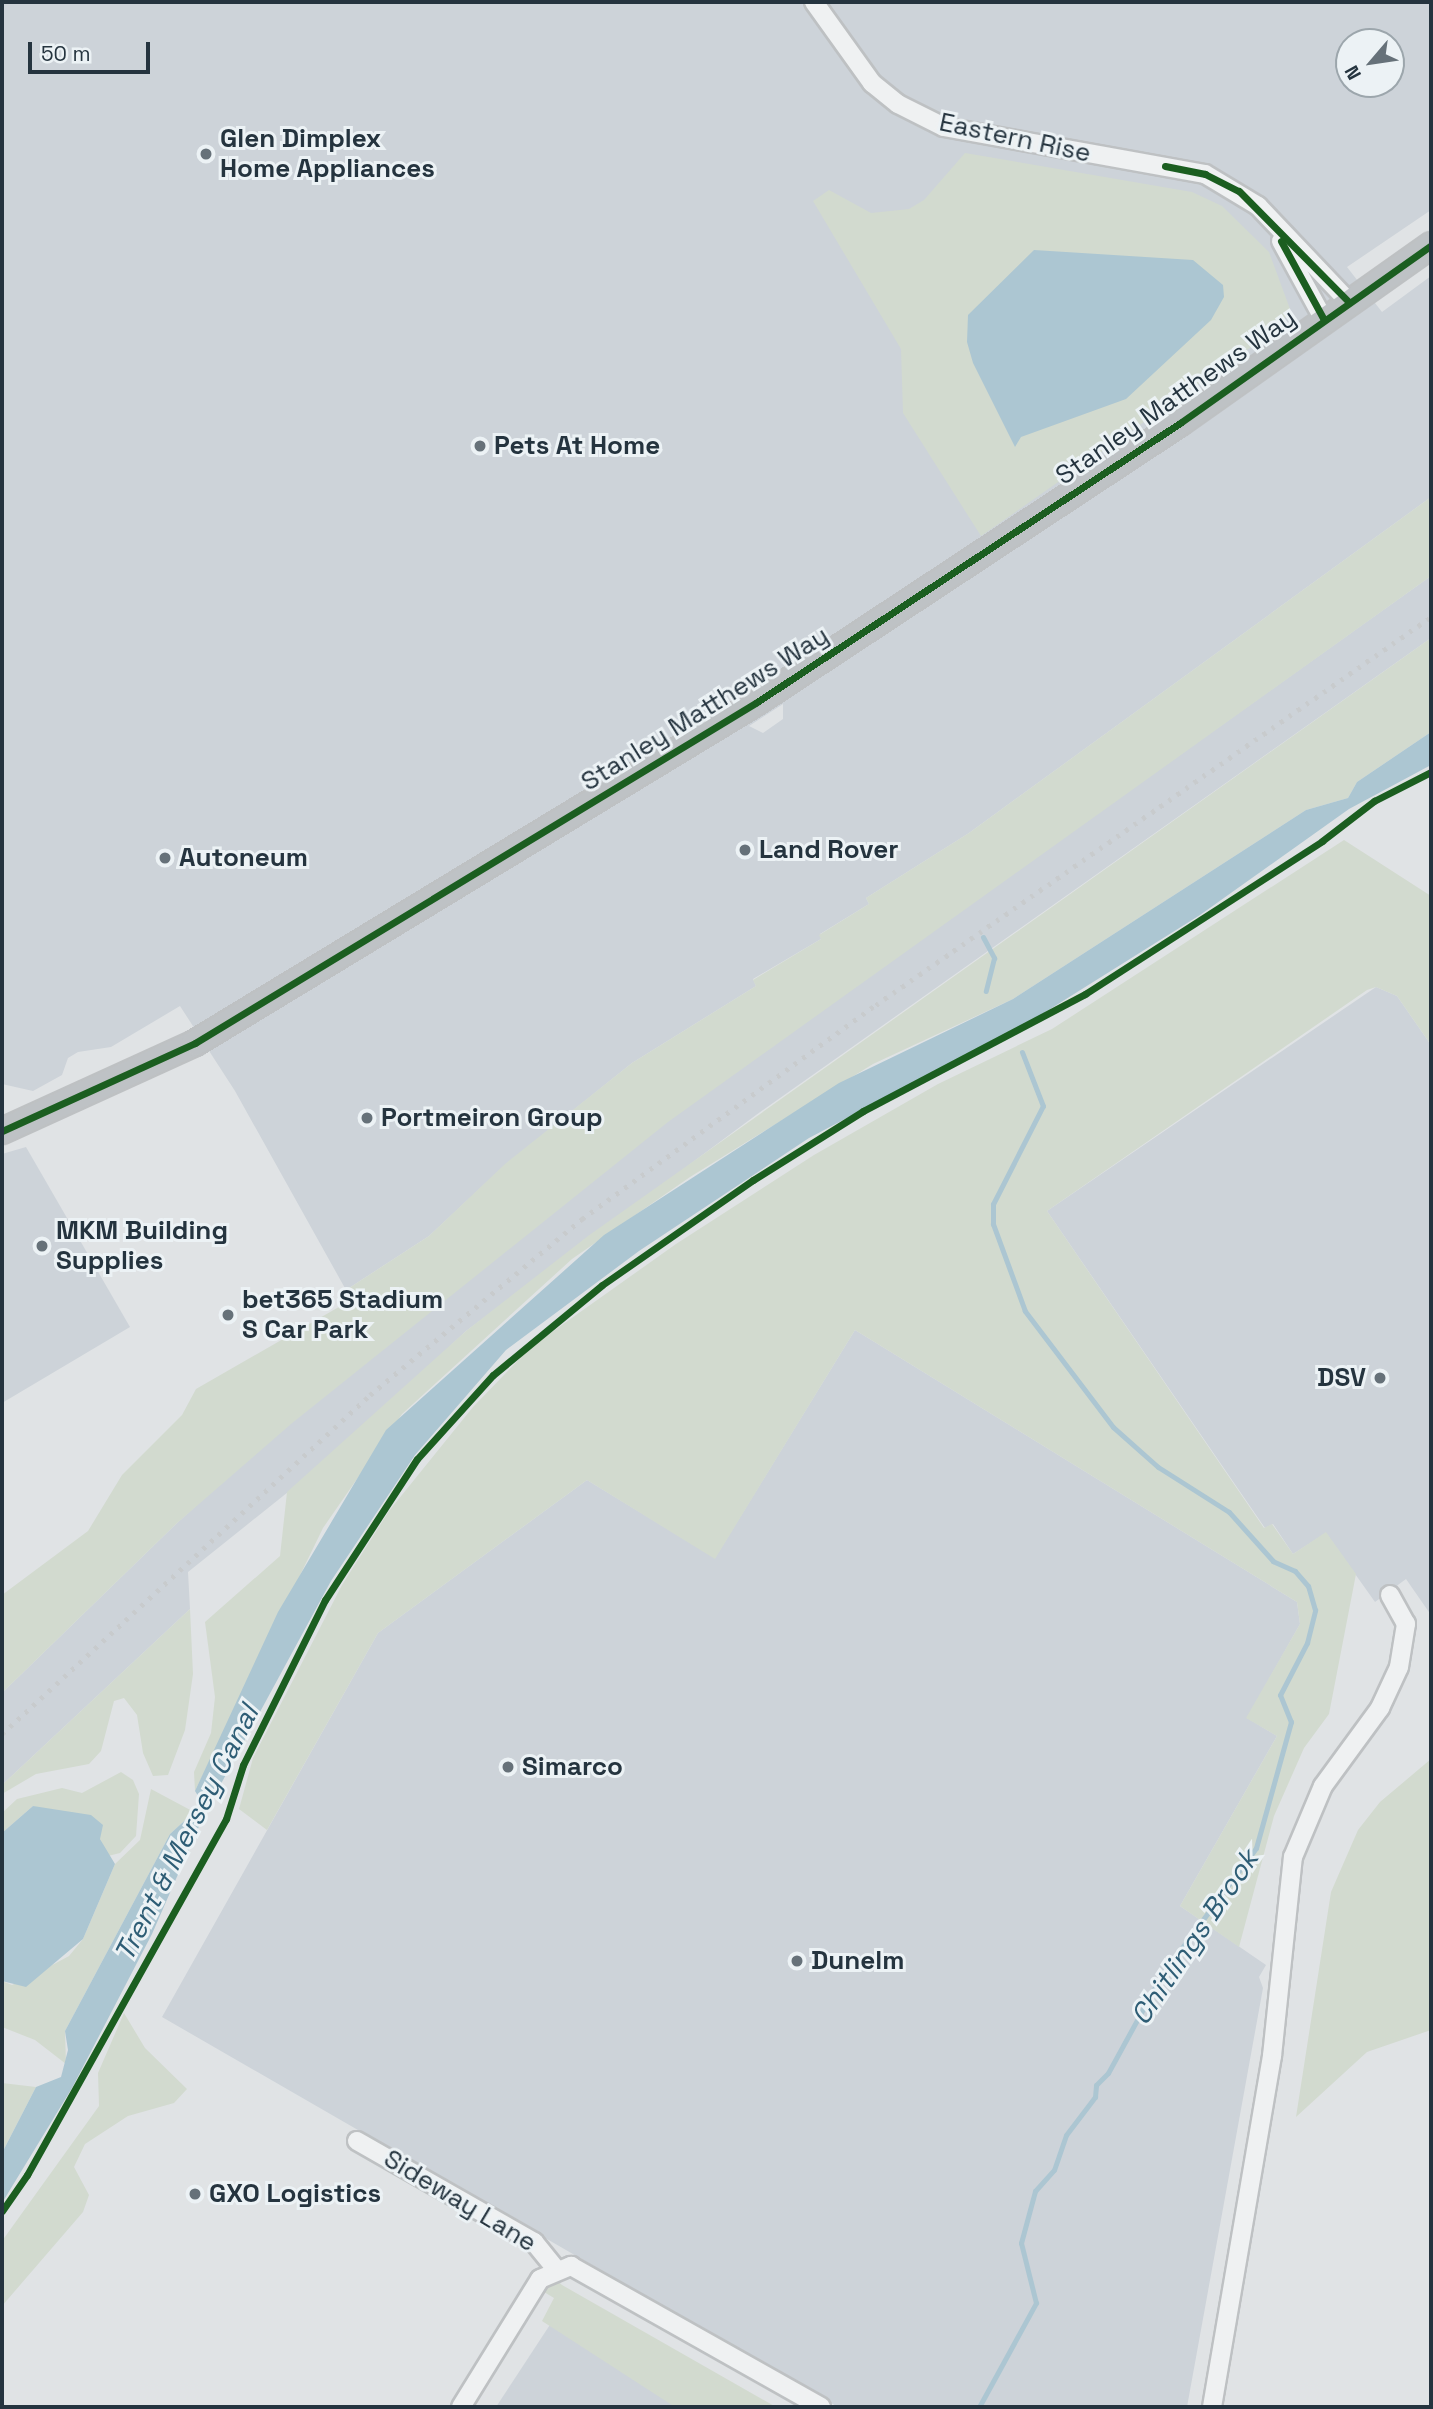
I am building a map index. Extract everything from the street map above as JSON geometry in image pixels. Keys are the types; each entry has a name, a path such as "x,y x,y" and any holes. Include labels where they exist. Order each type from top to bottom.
{"main road":[{"name":"Stanley Matthews Way","path":"2,1130 195,1042 583,810 867,634 1431,245"}],"street":[{"name":"Eastern Rise","path":"814,2 872,83 944,127 1205,174 1258,206 1349,302"},
{"name":"Eastern Rise","path":"1258,206 1324,320"},
{"path":"1212,2407 1272,2056 1293,1857 1323,1786 1380,1708 1399,1667 1406,1624 1390,1595"},
{"name":"Sideway Lane","path":"358,2141 534,2242 556,2269"},
{"path":"461,2407 532,2296 540,2279 556,2269 591,2273 821,2407"}],"shaded area":[{"path":"2,2 1431,2 1431,210 1347,267 1382,312 1431,276 1431,497 969,833 866,898 869,904 820,934 821,939 753,979 756,986 632,1063 506,1164 429,1236 346,1290 235,1091 180,1006 111,1047 78,1052 68,1058 62,1075 33,1091 2,1084","holes":["783,704 783,719 763,733 749,726"]},
{"path":"965,153 1192,192 1222,206 1269,252 1290,309 1280,327 981,536 903,413 901,349 813,201 829,190 871,213 909,209 924,200"},
{"path":"1431,497 1431,576 668,1122 291,1424 176,1524 2,1693 2,1595 88,1531 122,1475 182,1415 196,1389 351,1300 346,1290 429,1236 505,1164 632,1063 756,986 753,980 821,939 819,935 869,904 866,898 969,833"},
{"path":"1431,576 1431,638 756,1115 466,1331 333,1456 188,1572 190,1609 2,1785 2,1693 176,1524 457,1270"},
{"path":"1431,638 1431,732 1357,782 1348,798 1306,810 1013,999 873,1064 690,1177 572,1259 402,1414 323,1528 195,1791 194,1772 211,1733 215,1697 205,1622 280,1556 287,1492 466,1331 588,1236"},
{"path":"1344,840 1431,896 1431,1045 1397,996 1376,987 1367,990 1047,1211 1264,1528 1272,1524 1293,1554 1326,1532 1356,1574 1329,1714 1304,1748 1274,1816 1239,1947 1180,1906 1277,1736 1246,1718 1300,1624 1297,1602 855,1330 715,1559 587,1480 378,1633 267,1830 239,1809 253,1758 342,1585 389,1511 473,1407 531,1347 676,1244 814,1155 938,1084 1052,1029"},
{"path":"1376,987 1397,996 1431,1045 1431,1615 1406,1579 1375,1602 1326,1533 1293,1554 1273,1524 1265,1528 1047,1211"},
{"name":"MKM Building Supplies","path":"26,1147 130,1327 2,1403 2,1154"},
{"path":"855,1330 1297,1602 1300,1624 1247,1718 1277,1736 1180,1906 1266,1965 1259,1977 1263,1988 1187,2407 838,2407 162,2017 378,1633 587,1480 715,1558"},
{"path":"190,1609 193,1674 185,1730 168,1775 153,1776 143,1753 137,1715 124,1698 114,1701 101,1751 89,1764 36,1774 2,1794 2,1785"},
{"path":"1431,1759 1431,2030 1367,2052 1296,2117 1331,1892 1358,1830 1380,1802"},
{"path":"121,1772 133,1780 139,1794 136,1836 120,1853 108,1856 100,1839 33,1806 2,1833 2,1813 17,1799 62,1788 82,1793"},
{"path":"151,1789 194,1812 170,1834 65,2031 66,2064 35,2040 2,2027 2,1981 12,1985 43,1970 69,1956 83,1939 115,1864 140,1840"},
{"path":"124,2013 145,2048 187,2089 174,2103 128,2116 85,2144 74,2167 89,2195 83,2212 2,2306 2,2241 99,2106 98,2073"},
{"path":"2,2083 36,2087 2,2153"},
{"path":"549,2273 562,2285 776,2407 675,2407 542,2321 554,2298 544,2292"},
{"path":"557,2314 739,2407 496,2407"}],"water":[{"path":"1034,250 1193,260 1223,285 1224,297 1211,320 1126,399 1021,437 1015,447 973,363 967,342 968,315"},
{"name":"Trent & Mersey Canal","path":"1431,732 1431,765 1349,809 1200,915 1031,1021 809,1138 639,1251 506,1350 415,1455 331,1581 203,1817 152,1934 72,2088 2,2203 2,2153 36,2087 61,2077 68,2050 65,2031 170,1834 194,1812 200,1799 195,1791 278,1612 386,1430 604,1235 839,1083 1013,999 1306,810 1348,798 1357,782"},
{"path":"33,1806 91,1815 103,1825 100,1839 115,1864 83,1939 26,1987 2,1981 2,1833"}],"waterway":[{"path":"983,937 994,958 986,991"},
{"name":"Chitlings Brook","path":"979,2407 1036,2303 1021,2243 1035,2191 1054,2170 1066,2135 1095,2097 1096,2085 1108,2073 1161,1976 1256,1848 1291,1722 1280,1695 1307,1643 1315,1610 1308,1586 1295,1571 1273,1561 1229,1512 1158,1467 1113,1427 1025,1311 993,1224 993,1204 1043,1106 1022,1052"}],"railway":[{"path":"2,1734 370,1395 582,1219 876,1005 1431,617"}],"cycle path":[{"path":"1165,166 1205,174 1239,191 1349,302"},
{"path":"1281,241 1324,320"},
{"path":"2,1131 195,1043 757,702 1180,423 1431,245"},
{"path":"2,2211 27,2175 226,1819 243,1765 325,1600 417,1459 493,1375 602,1285 753,1180 863,1111 1085,994 1322,841 1374,801 1431,772"}],"place":[{"name":"Glen Dimplex Home Appliances","path":"206,154"},
{"name":"Pets At Home","path":"480,446"},
{"name":"Land Rover","path":"745,850"},
{"name":"Autoneum","path":"165,858"},
{"name":"Portmeiron Group","path":"367,1118"},
{"name":"MKM Building Supplies","path":"42,1246"},
{"name":"bet365 Stadium S Car Park","path":"228,1315"},
{"name":"DSV","path":"1380,1378"},
{"name":"Simarco","path":"508,1767"},
{"name":"Dunelm","path":"797,1961"},
{"name":"GXO Logistics","path":"195,2194"}]}
